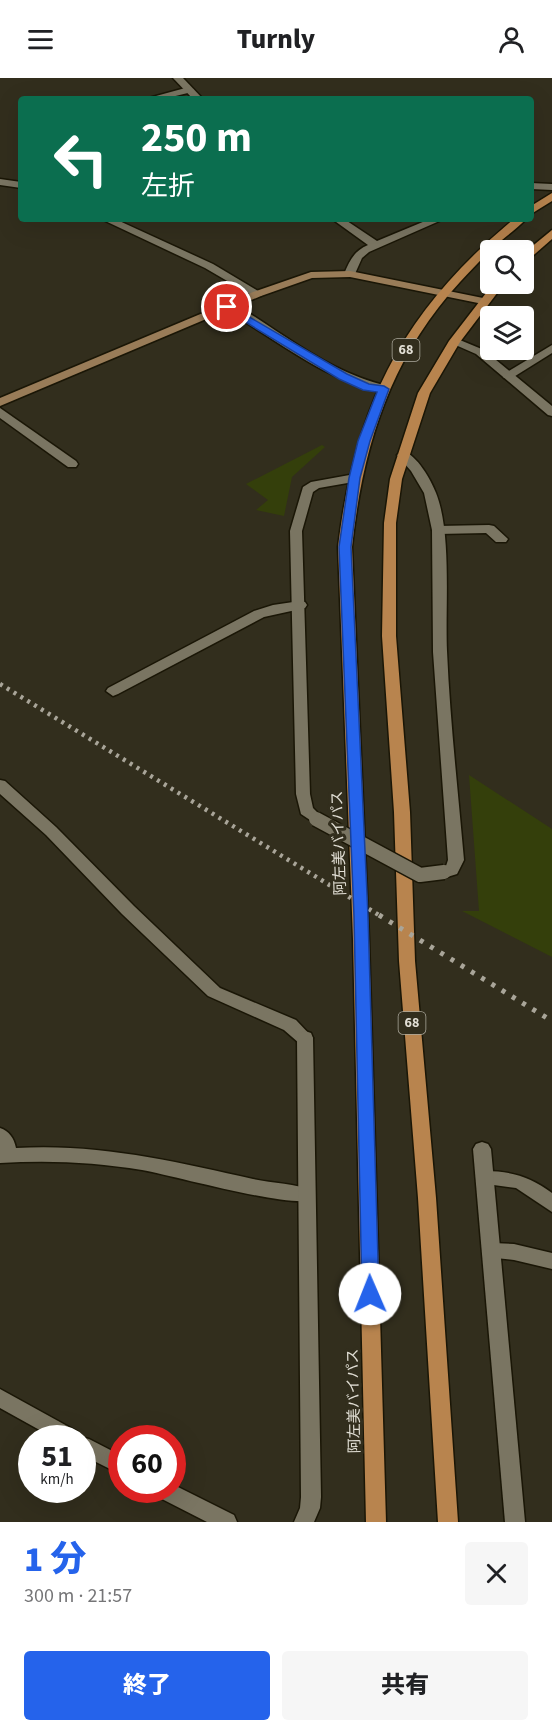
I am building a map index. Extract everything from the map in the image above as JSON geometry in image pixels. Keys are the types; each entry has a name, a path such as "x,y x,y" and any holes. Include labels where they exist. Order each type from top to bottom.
{"main road":[{"path":"534,210 552,196"},
{"name":"阿左美バイパス","path":"376,1522 362,939 345,547 355,478 364,441 384,389 422,324 444,293 485,250 518,222"},
{"path":"534,249 552,233"},
{"name":"68","path":"448,1522 427,1198 407,960 402,812 388,636 390,523 396,479 424,393 455,341 489,294"}],"street":[{"path":"178,78 195,96"},
{"path":"163,96 189,90"},
{"path":"0,182 18,185"},
{"path":"534,186 552,187"},
{"path":"113,222 209,266 257,294"},
{"path":"342,222 376,245"},
{"path":"350,274 357,257 376,245 432,222"},
{"path":"0,402 298,278 331,273 350,274 483,301"},
{"path":"227,307 343,377 367,387 384,389"},
{"path":"455,341 480,352 552,412"},
{"path":"508,375 552,348"},
{"path":"0,412 72,464"},
{"path":"355,478 315,485 307,490 296,531 300,605 303,794 306,810 316,819 420,875 444,872 452,870 456,860 440,652 438,530 430,493 416,469 403,455"},
{"path":"438,530 489,529 501,539"},
{"path":"113,691 260,614 273,609 300,605"},
{"path":"0,785 51,831 128,910 214,992 290,1025 305,1038 311,1497 310,1508 304,1522"},
{"path":"0,1136 6,1142 4,1155 84,1155 127,1159 282,1193 306,1195"},
{"path":"482,1149 515,1522"},
{"path":"485,1178 517,1179 532,1187 552,1204"},
{"path":"492,1251 514,1251 552,1261"},
{"path":"0,1398 48,1425"},
{"path":"186,1501 227,1522"}],"green space":[{"path":"322,445 325,447 292,477 284,516 256,510 268,500 246,484"},
{"path":"469,775 552,829 552,957 462,911 479,911"}],"railway":[{"path":"0,684 382,917"},
{"path":"379,915 552,1021"}],"route":[{"path":"227,307 343,377 367,387 384,389 364,441 348,515 345,547 361,916 370,1294"}]}
